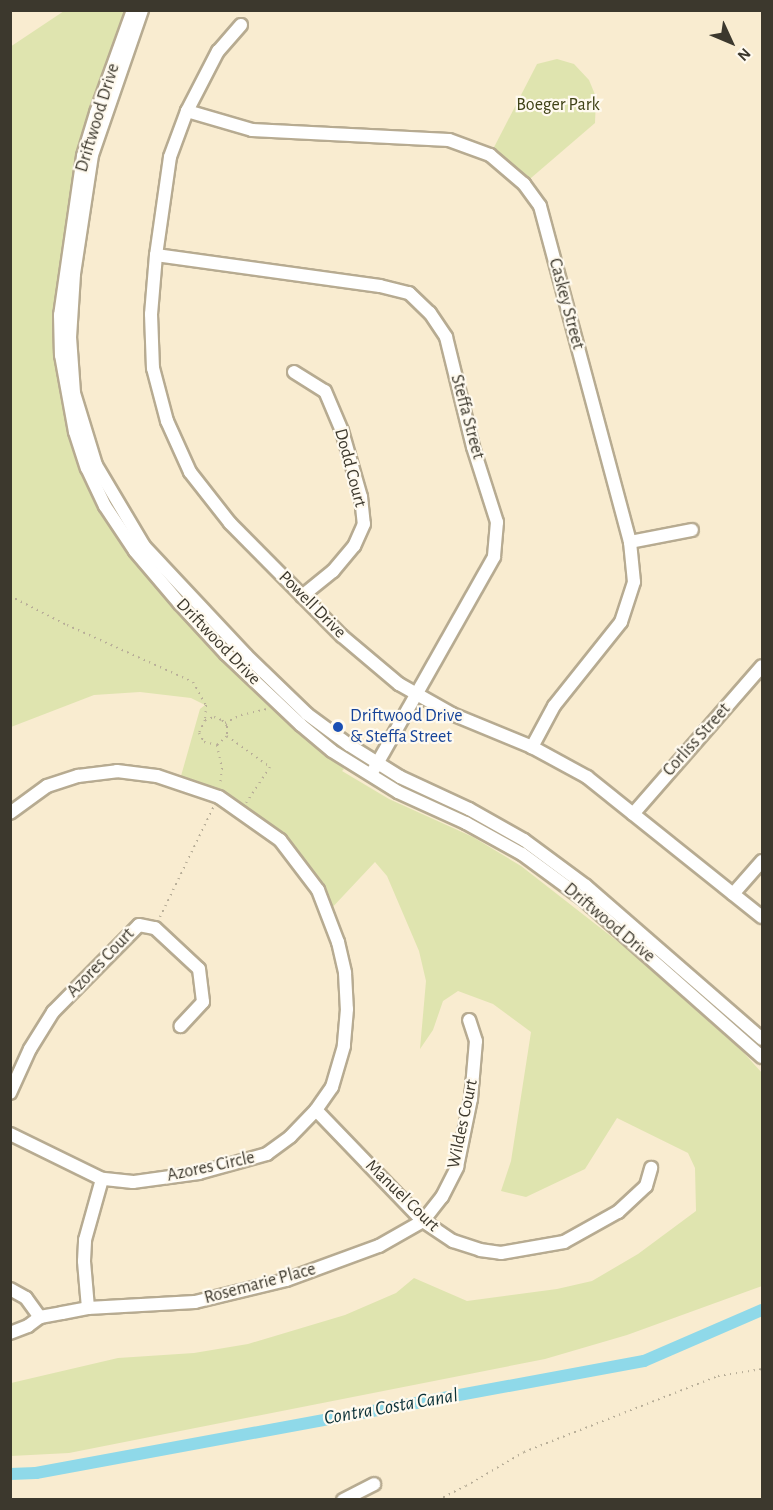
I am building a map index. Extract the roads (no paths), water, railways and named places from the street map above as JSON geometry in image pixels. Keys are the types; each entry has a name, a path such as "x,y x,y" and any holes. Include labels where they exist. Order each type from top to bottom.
{"street":[{"name":"Driftwood Drive","path":"133,10 83,156 60,315 61,355 66,396 87,468 105,506 135,551 226,654 332,751 370,777 522,854 582,898 762,1057"},
{"name":"Driftwood Drive","path":"142,10 92,155 74,274 70,337 74,393 96,465 144,546 246,655 308,714 349,745 400,777 469,809 524,840 586,886 762,1039"},
{"name":"Powell Drive","path":"242,25 218,51 187,111 170,157 156,255 151,314 153,368 167,421 190,472 230,523 342,636 416,695 452,714 532,747 587,777 762,916"},
{"name":"Caskey Street","path":"187,111 252,130 449,140 490,155 524,184 540,206 630,542 634,582 621,622 554,706 532,747"},
{"name":"Steffa Street","path":"156,255 380,286 409,294 430,312 446,337 473,447 497,522 494,557 370,777"},
{"name":"Dodd Court","path":"294,372 325,392 342,431 361,497 364,524 354,546 333,571 302,596"},
{"path":"630,542 692,530"},
{"name":"Corliss Street","path":"633,814 762,666"},
{"name":"Azores Circle","path":"10,813 47,786 78,776 117,771 157,776 219,797 280,840 318,890 338,942 345,973 347,1009 344,1046 332,1088 316,1110 290,1137 267,1154 199,1173 133,1182 102,1179 10,1134"},
{"path":"733,894 762,861"},
{"name":"Azores Court","path":"10,1093 30,1049 53,1012 139,925 155,928 199,969 203,1002 182,1026"},
{"name":"Wildes Court","path":"423,1221 442,1197 457,1167 471,1099 476,1041 469,1020"},
{"name":"Manuel Court","path":"316,1110 423,1221 453,1242 490,1252 501,1253 564,1242 618,1212 646,1186 651,1168"},
{"path":"88,1308 84,1261 85,1240 102,1179"},
{"name":"Rosemarie Place","path":"10,1334 28,1326 40,1317 88,1308 195,1302 286,1280 379,1246 423,1221"},
{"path":"10,1289 26,1298 40,1317"},
{"path":"343,1500 374,1484"}],"waterway":[{"name":"Contra Costa Canal","path":"10,1474 36,1473 644,1361 762,1310"}],"place":[{"name":"Driftwood Drive & Steffa Street","path":"338,727"}],"park label":[{"name":"Boeger Park","path":"558,105"}]}
